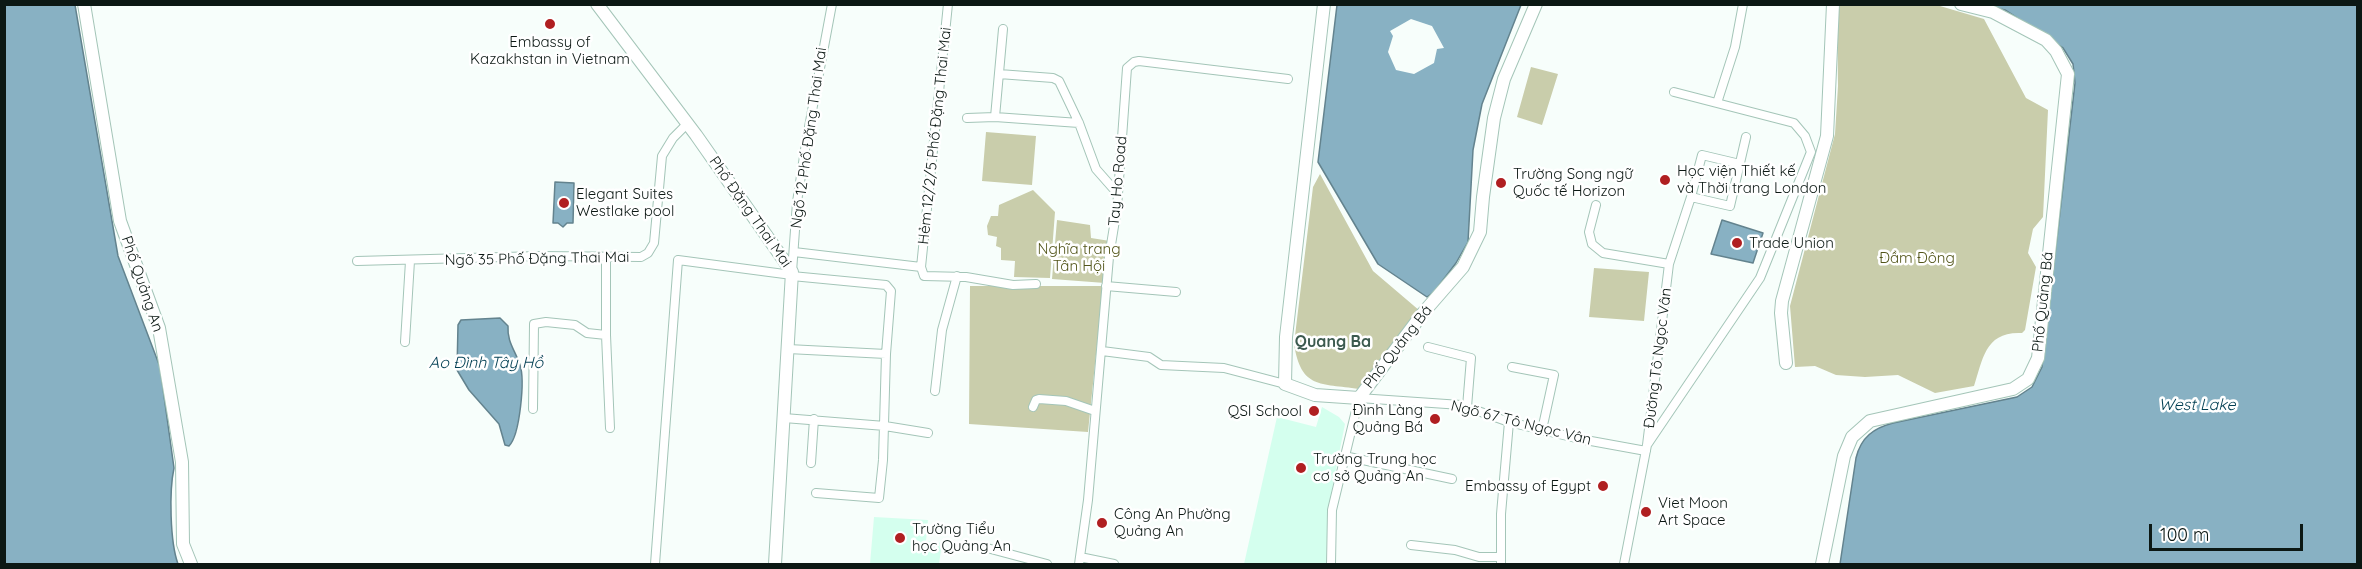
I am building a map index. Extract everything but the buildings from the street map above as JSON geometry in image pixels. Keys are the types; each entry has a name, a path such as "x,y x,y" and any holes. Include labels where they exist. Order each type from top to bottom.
{"street":[{"name":"Phố Quảng An","path":"84,4 120,220 159,328 182,462 183,544 191,564"},
{"name":"Phố Đặng Thai Mai","path":"597,4 687,124 792,275 775,564"},
{"name":"Ngõ 12 Phố Đặng Thai Mai","path":"792,275 797,202 832,4"},
{"name":"Hẻm 12/2/5 Phố Đặng Thai Mai","path":"921,267 948,4"},
{"path":"1102,351 1149,357 1161,365 1224,368 1284,384 1286,337 1324,4"},
{"name":"Phố Quảng Bá","path":"1284,384 1315,395 1359,398 1423,313 1463,267 1480,232 1494,118 1504,80 1536,4"},
{"path":"1786,363 1782,301 1827,136 1833,4"},
{"name":"Phố Quảng Bá","path":"1822,564 1844,456 1852,437 1870,421 2013,389 2028,379 2038,358 2068,74 2056,51 2046,40 1993,12 1961,4"},
{"path":"1717,103 1735,47 1744,5"},
{"path":"995,117 1003,29"},
{"name":"Tay Ho Road","path":"1080,561 1102,351 1106,286 1118,194 1127,68 1139,61 1288,79"},
{"path":"999,74 1057,79 1079,123 1096,169 1118,194"},
{"path":"1647,448 1760,278 1812,152 1805,136 1794,123 1674,92"},
{"path":"967,118 995,117 1079,123"},
{"name":"Ngõ 35 Phố Đặng Thai Mai","path":"357,261 540,256 641,257 648,253 654,243 662,156 673,138 687,124"},
{"path":"1691,197 1730,206 1746,137"},
{"name":"Đường Tô Ngọc Vân","path":"1624,564 1647,448 1669,264 1691,197 1702,154 1740,164"},
{"path":"1596,206 1589,232 1592,244 1603,253 1669,264"},
{"path":"794,252 921,267 924,276 957,276 1013,285 1036,285"},
{"path":"606,257 606,335 610,428"},
{"path":"655,564 678,260 889,286 891,314 886,354 885,426 879,498 816,493"},
{"path":"405,342 410,261"},
{"path":"935,391 942,330 957,276"},
{"path":"1106,286 1176,292"},
{"path":"533,409 534,324 546,322 575,325 587,333 606,335"},
{"path":"1428,347 1472,358 1467,407"},
{"path":"788,349 886,354"},
{"path":"1512,367 1554,375 1542,430"},
{"path":"1331,564 1335,532 1332,510 1359,398"},
{"name":"Ngõ 67 Tô Ngọc Vân","path":"1359,398 1467,407 1509,422 1580,439 1647,448"},
{"path":"1034,407 1034,402 1039,399 1066,401 1095,411"},
{"path":"784,418 885,426 928,433"},
{"path":"811,463 814,419"},
{"path":"1411,545 1455,550 1501,561 1501,514 1509,422"},
{"path":"1344,456 1452,479"},
{"path":"987,548 1047,564"},
{"path":"1080,561 1114,564"}],"shaded area":[{"name":"Trường Trung học cơ sở Quảng An","path":"1322,407 1339,417 1345,424 1328,509 1326,564 1244,564 1277,417 1316,427"},
{"name":"Trường Tiểu học Quảng An","path":"874,517 928,520 926,541 942,543 939,564 870,564"}],"green space":[{"name":"Đầm Đông","path":"1840,4 1940,6 1984,19 2026,98 2048,110 2043,217 2033,229 2028,253 2036,267 2025,330 2022,333 2000,337 1993,342 1983,357 1974,386 1935,393 1898,375 1865,377 1836,375 1815,366 1795,367 1790,306 1835,134 1838,86 1837,8"},
{"path":"1531,67 1558,74 1542,125 1517,117"},
{"path":"986,132 1036,136 1032,185 982,181"},
{"path":"1320,174 1373,271 1420,311 1359,389 1314,381 1302,369 1294,344 1313,187"},
{"path":"1033,190 1055,212 1050,278 1014,277 1015,261 1001,260 1001,248 996,246 997,237 988,235 987,226 991,216 998,216 999,205"},
{"name":"Nghĩa trang Tân Hội","path":"1057,220 1090,225 1091,238 1110,241 1105,283 1052,279"},
{"path":"1594,268 1649,272 1644,321 1589,317"},
{"path":"970,286 1103,286 1088,432 969,424"}],"water":[{"path":"4,5 75,5 118,256 160,367 174,468 171,516 173,543 178,564 5,564"},
{"path":"1337,5 1521,5 1482,104 1473,150 1468,242 1456,263 1434,292 1427,297 1378,264 1318,162"},
{"name":"West Lake","path":"1981,5 2357,5 2357,564 1840,564 1856,458 1861,444 1869,434 1893,423 2017,397 2032,387 2042,367 2075,83 2073,64 2063,48 2005,10"},
{"name":"Elegant Suites Westlake pool","path":"555,182 574,183 573,223 567,223 563,227 558,223 553,223"},
{"name":"Trade Union","path":"1722,220 1763,233 1753,263 1711,254"},
{"name":"Ao Đình Tây Hồ","path":"500,318 508,326 510,341 521,372 522,394 519,419 509,446 505,445 499,424 469,390 457,370 458,325 461,320"}],"pier":[{"path":"1411,19 1432,26 1444,48 1437,49 1434,63 1414,74 1396,70 1388,52 1393,36 1390,31"}],"place":[{"name":"Embassy of Kazakhstan in Vietnam","path":"550,24"},
{"name":"Học viện Thiết kế và Thời trang London","path":"1665,180"},
{"name":"Trường Song ngữ Quốc tế Horizon","path":"1501,183"},
{"name":"Elegant Suites Westlake pool","path":"564,203"},
{"name":"Trade Union","path":"1737,243"},
{"name":"QSI School","path":"1314,411"},
{"name":"Đình Làng Quảng Bá","path":"1435,419"},
{"name":"Trường Trung học cơ sở Quảng An","path":"1301,468"},
{"name":"Embassy of Egypt","path":"1603,486"},
{"name":"Viet Moon Art Space","path":"1646,512"},
{"name":"Công An Phường Quảng An","path":"1102,523"},
{"name":"Trường Tiểu học Quảng An","path":"900,538"}],"district":[{"name":"Quang Ba","path":"1333,342"}]}
